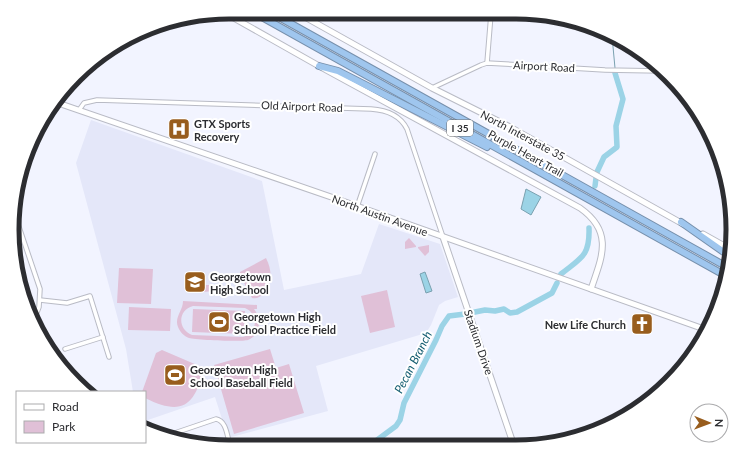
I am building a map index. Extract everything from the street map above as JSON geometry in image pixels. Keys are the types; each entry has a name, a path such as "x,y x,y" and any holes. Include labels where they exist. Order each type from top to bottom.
{"highway":[{"name":"Purple Heart Trail","path":"266,19 721,273"},
{"name":"Purple Heart Trail","path":"283,19 723,265"},
{"path":"319,66 338,71 520,164 529,166"},
{"path":"681,222 725,253"}],"main road":[{"path":"236,19 580,208 590,215 597,224 603,244 603,254 591,289"},
{"name":"North Interstate 35","path":"309,19 432,88 510,127 725,247"},
{"name":"North Austin Avenue","path":"60,104 701,328"},
{"name":"Stadium Drive","path":"443,237 512,440"}],"street":[{"path":"487,63 491,19"},
{"name":"Airport Road","path":"432,88 487,63 605,70 654,71"},
{"name":"Old Airport Road","path":"79,110 84,103 97,100 381,109 404,122 443,237"},
{"path":"357,207 375,154"},
{"path":"19,227 40,289 40,300 36,313"},
{"path":"40,300 67,303 90,296 109,357"},
{"path":"65,349 103,337"},
{"path":"175,433 216,419 221,420 228,440"}],"shaded area":[{"name":"Georgetown High School","path":"91,120 262,181 284,290 361,274 379,224 440,244 458,297 445,301 439,305 426,333 316,366 328,411 228,438 215,397 146,421 146,391 133,391 126,349 76,163"},
{"path":"46,127 37,152 34,151"}],"green space":[{"path":"409,238 416,247 405,249 405,242"},
{"path":"429,245 429,252 425,256 418,247"},
{"path":"266,258 270,272 269,285 261,296 252,298 240,275 240,272"},
{"path":"119,268 153,269 151,304 117,303"},
{"path":"202,285 214,285 214,291 203,292"},
{"path":"387,290 395,327 370,333 361,296"},
{"path":"183,301 257,305 257,309 254,309 257,313 259,322 258,331 252,338 244,341 189,338 181,332 177,323","holes":["193,306 245,308 253,314 255,323 252,331 243,337 192,335 184,328 181,320 184,311"]},
{"path":"129,307 171,309 170,331 128,330"},
{"name":"Georgetown High School Practice Field","path":"193,309 245,311 244,334 192,332"},
{"path":"270,349 276,368 289,364 304,413 234,434 214,365"},
{"name":"Georgetown High School Baseball Field","path":"162,350 204,368 196,391 191,399 185,404 178,407 169,407 146,398 146,391 142,391 156,353"}],"water":[{"path":"526,189 541,197 531,215 521,209"},
{"path":"425,272 432,291 426,293 420,274"}],"waterway":[{"name":"Pecan Branch","path":"613,43 615,68"},
{"name":"Pecan Branch","path":"597,172 604,157 617,147 616,126 623,99 615,73"},
{"name":"Pecan Branch","path":"595,186 596,178"},
{"name":"Pecan Branch","path":"561,274 583,256 588,245 589,228"},
{"name":"Pecan Branch","path":"470,313 485,310 495,311 504,309 510,313 517,312 552,293 557,283"},
{"name":"Pecan Branch","path":"377,440 396,426 400,420 404,403 442,326 449,316 465,314"}],"place":[{"name":"GTX Sports Recovery","path":"179,129"},
{"name":"Georgetown High School","path":"195,282"},
{"name":"Georgetown High School Practice Field","path":"219,322"},
{"name":"New Life Church","path":"642,324"},
{"name":"Georgetown High School Baseball Field","path":"175,375"}]}
